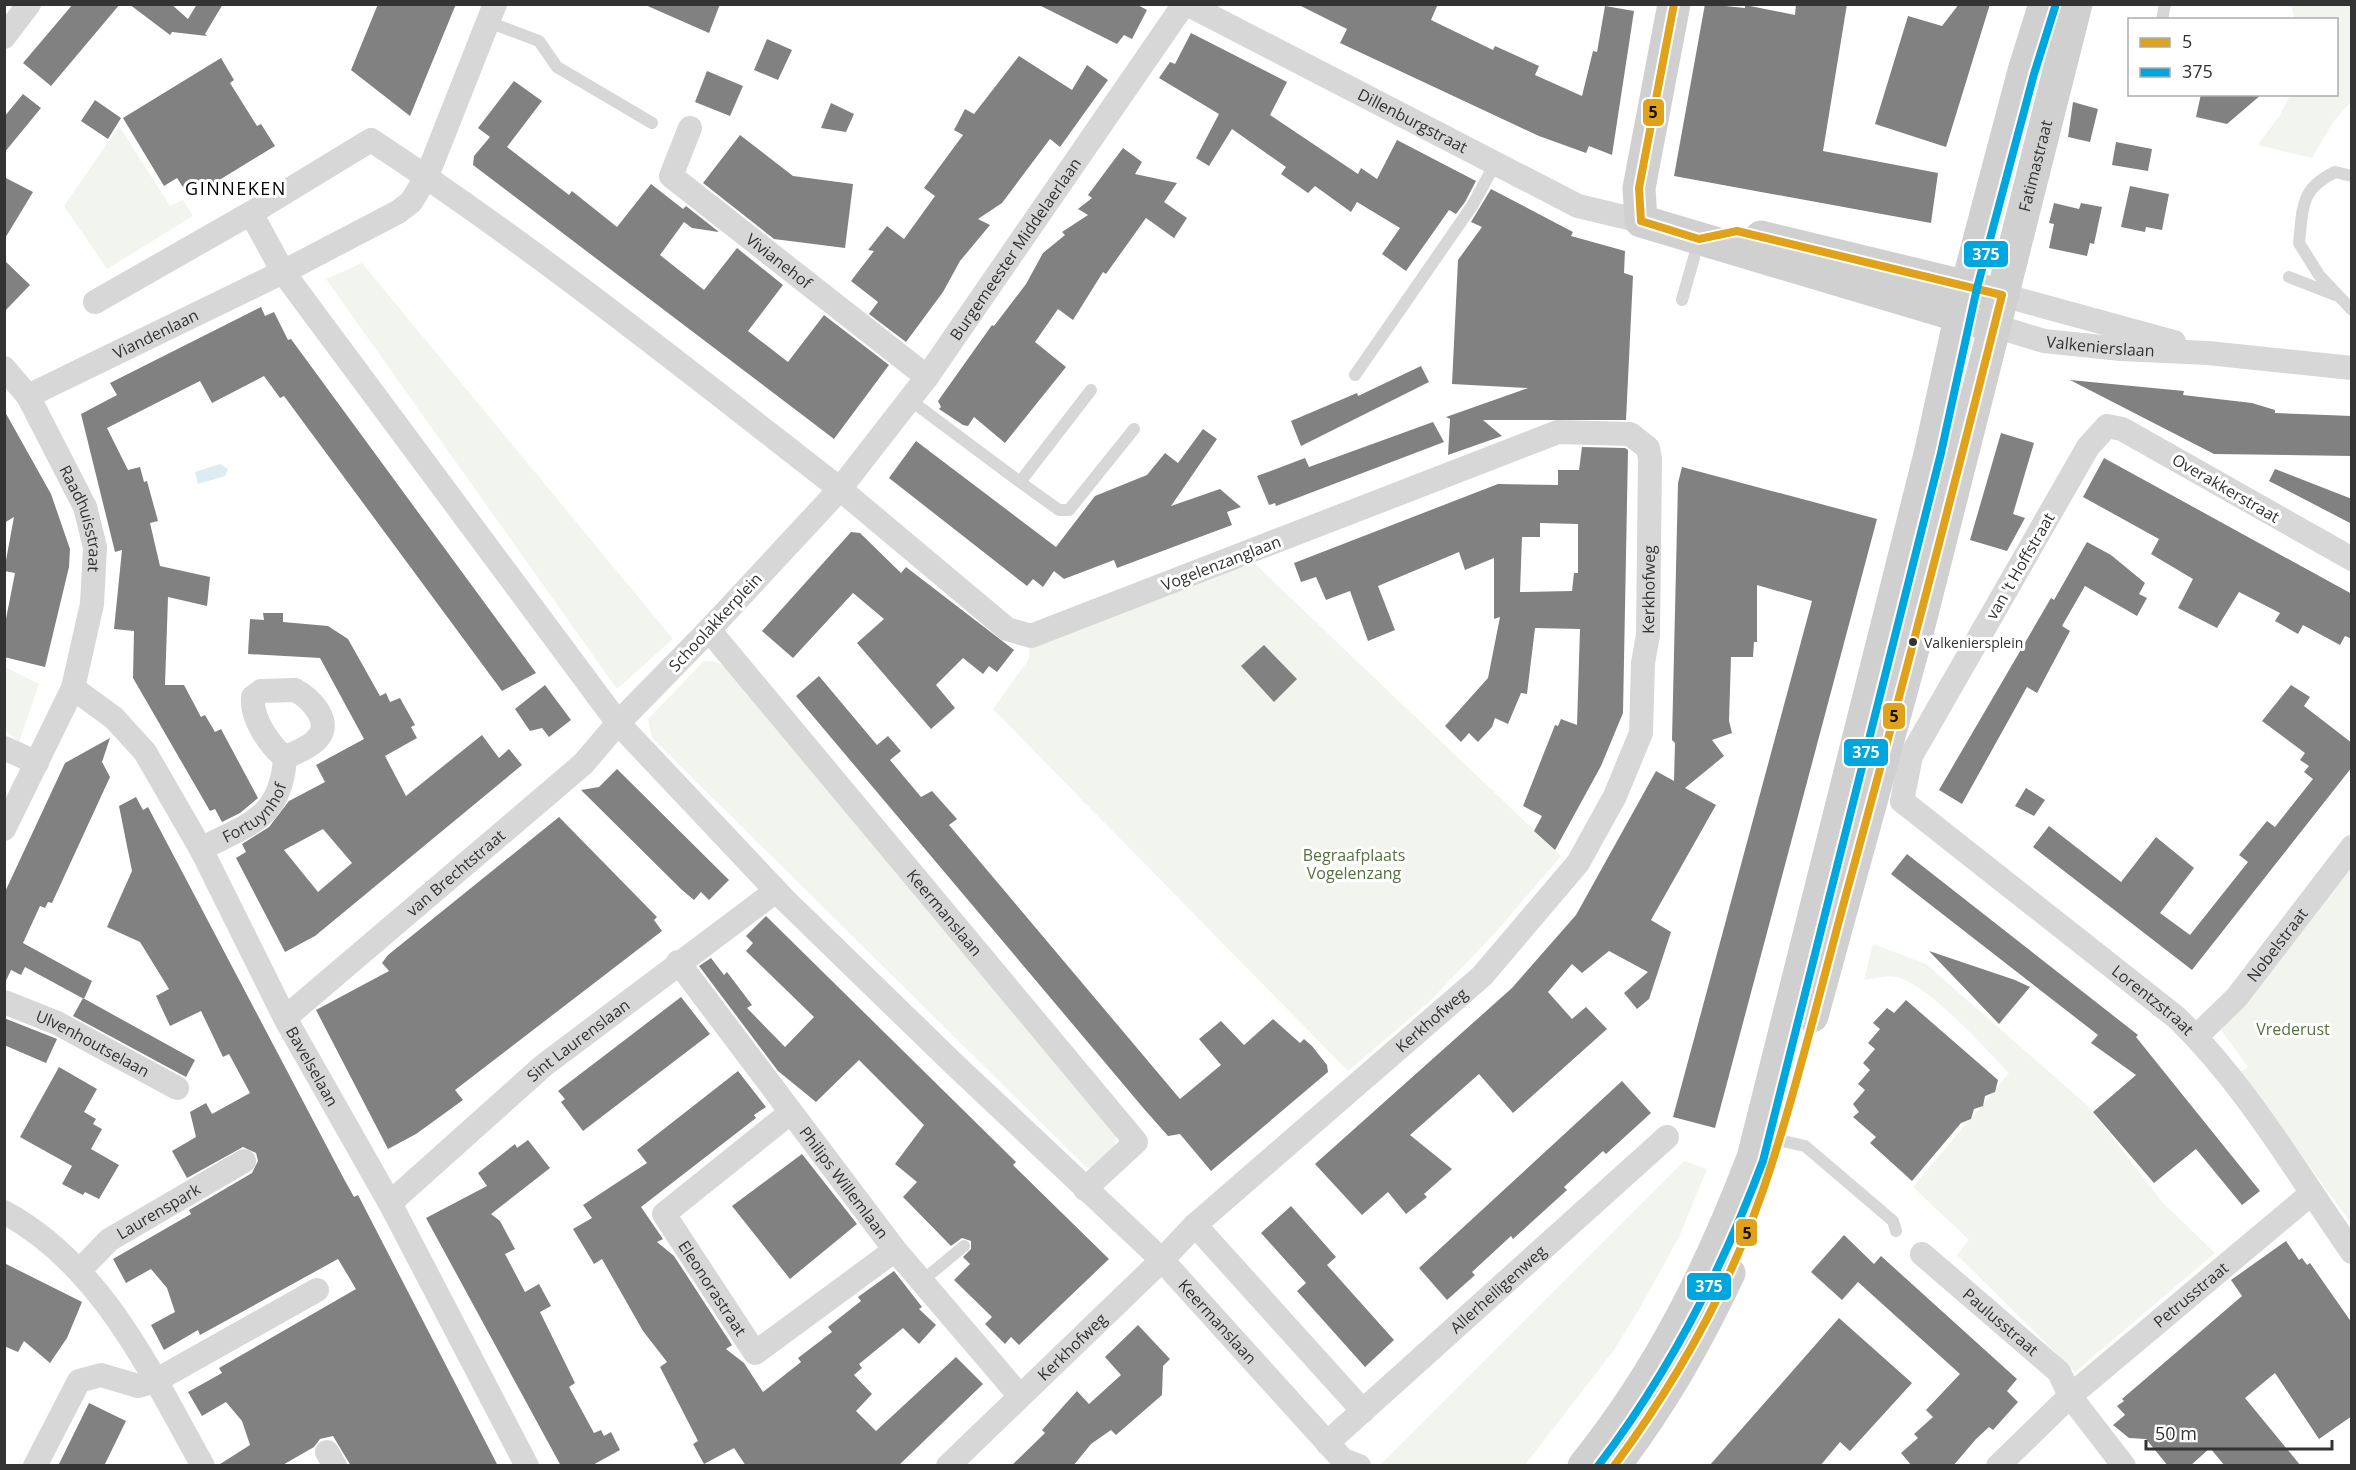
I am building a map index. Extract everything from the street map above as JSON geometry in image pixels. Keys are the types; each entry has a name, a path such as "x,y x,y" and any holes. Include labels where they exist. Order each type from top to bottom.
{"main road":[{"path":"1674,4 1639,188 1641,221 1699,239 1963,301 2002,295"},
{"name":"Fatimastraat","path":"1963,301 2024,71 2045,4"},
{"name":"Fatimastraat","path":"1995,326 2076,4"},
{"path":"1614,1466 1651,1416 1696,1342 1737,1256 1769,1138 1914,645 1995,326 1963,301"},
{"path":"1584,1466 1613,1430 1654,1367 1679,1323 1719,1246 1769,1138 1931,450 1963,301"}],"street":[{"path":"4,37 29,4"},
{"name":"Dillenburgstraat","path":"1186,4 1578,206 1641,221"},
{"name":"Burgemeester Middelaerlaan","path":"840,489 927,377 1186,4"},
{"name":"Viandenlaan","path":"28,396 283,272 398,212 411,202 427,176 492,13"},
{"name":"Vivianehof","path":"690,128 671,176 927,377"},
{"path":"95,302 251,213 371,140 427,176 692,374 840,489"},
{"path":"251,213 283,272 618,723"},
{"name":"Valkenierslaan","path":"2002,295 2208,352"},
{"name":"Valkenierslaan","path":"1995,326 2044,341 2121,349 2208,352 2351,366"},
{"name":"Raadhuisstraat","path":"6,372 28,396 85,507 95,547 92,604 73,688"},
{"name":"Overakkerstraat","path":"2100,430 2107,426 2122,429 2352,559"},
{"name":"van 't Hoffstraat","path":"1902,801 1911,756 2088,447 2100,430"},
{"name":"Vogelenzanglaan","path":"840,489 1008,629 1031,636 1558,432 1630,434 1640,440"},
{"name":"Kerkhofweg","path":"948,1466 1019,1395 1162,1260 1195,1225 1482,976 1578,863 1616,796 1641,733 1643,663 1648,635 1650,459 1648,448 1640,440"},
{"name":"Schoolakkerplein","path":"618,723 709,630 840,489"},
{"name":"Keermanslaan","path":"709,630 1136,1142 1085,1189"},
{"path":"4,829 73,688"},
{"name":"Bavelselaan","path":"73,688 114,718 145,752 201,849 285,1018 390,1203 527,1466"},
{"name":"Keermanslaan","path":"618,723 776,891 1085,1189 1162,1260 1348,1464"},
{"name":"van Brechtstraat","path":"285,1018 583,764 618,723"},
{"path":"4,748 38,763"},
{"name":"Fortuynhof","path":"201,849 259,819 277,799 283,780 285,758"},
{"name":"Lorentzstraat","path":"1902,801 2177,1018 2196,1037 2271,1131 2352,1252"},
{"name":"Nobelstraat","path":"2196,1037 2237,997 2352,847"},
{"name":"Sint Laurenslaan","path":"390,1203 543,1066 678,962 776,891"},
{"name":"Philips Willemlaan","path":"678,962 895,1250 1019,1395"},
{"name":"Ulvenhoutselaan","path":"4,1002 57,1023 177,1088"},
{"name":"Eleonorastraat","path":"790,1113 664,1214 755,1353 895,1250"},
{"name":"Allerheiligenweg","path":"1327,1443 1667,1137"},
{"name":"Laurenspark","path":"80,1270 109,1240 244,1161"},
{"name":"Petrusstraat","path":"1998,1466 2070,1396 2312,1193"},
{"path":"4,1212 41,1235 80,1270 118,1319 203,1466"},
{"path":"1195,1225 1363,1411"},
{"name":"Paulusstraat","path":"1922,1254 2059,1372 2070,1396"},
{"path":"35,1466 79,1381 101,1374 138,1386 155,1381 317,1290"},
{"path":"2070,1396 2124,1466"}],"lane":[{"path":"492,13 539,41 557,67 652,123"},
{"path":"1355,375 1472,206 1495,164"},
{"path":"2352,176 2335,172 2316,181 2306,194 2299,243 2319,275 2352,310"},
{"path":"1682,300 1699,239"},
{"path":"2289,277 2339,297"},
{"path":"1020,482 1091,390"},
{"path":"910,400 1059,510 1069,510 1134,429"},
{"path":"1769,1138 1805,1146 1893,1221 1896,1231"},
{"path":"922,1281 964,1246"}],"green space":[{"path":"2291,5 2351,5 2351,102 2333,122 2312,158 2258,145 2280,115 2290,96 2338,96 2338,18 2295,18"},
{"path":"119,126 170,206 183,200 193,216 107,269 64,206"},
{"path":"362,263 673,639 617,689 326,279"},
{"name":"Begraafplaats Vogelenzang","path":"1251,560 1561,856 1494,934 1429,1002 1348,1071 993,709 1029,659 1030,640"},
{"path":"704,661 713,661 725,666 1117,1129 1115,1146 1092,1168 1086,1167 652,738 648,719"},
{"path":"5,667 39,684 19,742 5,730"},
{"name":"Vrederust","path":"2351,860 2351,1223 2240,1072 2248,1067 2221,1030"},
{"path":"1873,944 1926,964 2088,1106 2163,1203 2215,1253 2075,1372 1957,1255 1969,1240 1913,1187 2009,1073 1956,1019 1925,992 1896,977 1864,980"},
{"path":"1684,1161 1707,1169 1679,1237 1614,1350 1525,1465 1380,1465"}],"shaded area":[{"path":"220,464 228,469 225,476 198,484 195,472"}],"building":[{"path":"73,4 120,4 51,86 23,63"},
{"path":"129,4 171,4 188,19 197,4 223,4 205,34 207,36 172,32 170,35"},
{"path":"378,4 456,4 410,116 351,70"},
{"path":"643,4 720,4 709,33"},
{"path":"1037,4 1136,4 1147,10 1132,39 1124,35 1117,44"},
{"path":"1297,4 1438,4 1431,20 1493,50 1495,46 1539,66 1535,75 1582,96 1593,51 1597,52 1605,6 1634,11 1612,155 1589,146 1586,153 1539,136 1340,43 1347,29"},
{"path":"1705,4 1745,8 1745,5 1795,15 1796,4 1847,4 1823,151 1938,173 1931,223 1674,176"},
{"path":"1959,4 1990,4 1946,147 1875,124 1908,16 1942,26"},
{"path":"1191,33 1287,82 1270,115 1358,174 1361,168 1377,179 1397,140 1476,181 1465,202 1456,214 1449,210 1406,271 1382,254 1400,228 1357,202 1351,212 1315,186 1308,193 1281,174 1286,167 1232,129 1209,166 1196,158 1219,114 1159,78 1170,62 1175,64"},
{"path":"767,39 792,50 778,80 754,70"},
{"path":"1019,56 1072,90 1087,65 1108,80 1060,147 1050,139 1002,203 978,219 990,225 960,261 943,292 906,342 869,314 878,302 851,281 874,251 868,250 887,226 904,239 935,196 924,188 963,135 954,130 965,109 974,114"},
{"path":"221,58 234,80 230,83 257,126 261,124 275,146 190,198 177,178 164,186 123,118"},
{"path":"707,71 743,86 730,116 695,102"},
{"path":"514,81 542,101 507,147 569,195 572,191 617,227 651,184 683,209 686,206 719,232 692,228 684,222 660,255 704,290 737,248 783,285 748,331 788,362 824,315 889,365 834,439 473,165 474,156 490,137 478,128"},
{"path":"23,94 41,108 4,153 4,117"},
{"path":"2201,96 2260,96 2227,124 2196,117"},
{"path":"95,100 121,118 108,139 81,121"},
{"path":"2073,102 2098,109 2090,142 2068,137"},
{"path":"831,103 854,114 846,132 821,128"},
{"path":"740,135 793,176 853,184 845,248 774,239 703,183"},
{"path":"2116,142 2152,149 2148,171 2112,165"},
{"path":"1123,148 1142,162 1135,174 1177,183 1164,202 1187,218 1174,238 1146,218 1106,274 1103,272 1073,320 1058,309 1035,342 1066,367 1005,443 974,417 968,426 963,425 939,409 941,407 938,401 992,325 994,326 1026,284 1043,253 1065,235 1062,232 1088,215 1078,209 1092,198 1088,195"},
{"path":"4,177 33,192 4,240"},
{"path":"2130,186 2169,194 2162,230 2146,227 2145,232 2121,227"},
{"path":"1491,189 1573,232 1571,236 1625,251 1624,273 1633,276 1626,420 1483,420 1502,436 1448,455 1450,419 1446,417 1528,388 1452,384 1458,260 1482,227 1471,222"},
{"path":"2054,203 2079,209 2081,203 2102,207 2094,244 2090,243 2087,256 2049,248 2054,224 2049,223"},
{"path":"4,260 30,285 4,312"},
{"path":"261,307 265,316 274,312 288,340 291,339 536,673 502,691 284,396 280,398 264,376 212,403 200,381 107,428 128,470 140,467 144,482 147,481 158,521 150,523 160,566 210,577 207,606 168,597 165,685 184,685 201,717 205,715 215,732 221,729 258,798 240,813 222,822 215,809 210,811 133,678 134,631 114,629 122,550 115,552 81,414 117,395 110,383"},
{"path":"1421,366 1429,382 1301,446 1291,421 1357,393 1358,396"},
{"path":"2070,380 2184,391 2183,395 2252,403 2275,410 2275,413 2352,416 2352,456 2214,454"},
{"path":"4,410 51,494 70,549 69,567 45,667 4,657 4,629 15,573 4,571 14,517 4,523"},
{"path":"1433,422 1444,442 1276,506 1275,503 1269,505 1257,476 1305,458 1309,467"},
{"path":"1203,429 1217,439 1171,506 1220,489 1241,507 1227,512 1232,525 1117,568 1114,560 1064,579 1054,571 1043,587 1033,579 1027,586 889,478 916,441 1056,547 1095,496 1147,475 1165,453 1178,463"},
{"path":"2001,433 2034,443 2013,514 2025,518 2007,551 1970,540"},
{"path":"1582,447 1625,448 1628,450 1623,713 1601,766 1555,850 1534,831 1542,816 1523,806 1555,725 1558,726 1561,719 1577,725 1580,629 1535,628 1527,694 1521,693 1508,724 1495,718 1492,727 1478,742 1469,733 1461,742 1445,726 1488,678 1500,617 1494,619 1494,558 1465,570 1459,552 1378,586 1395,630 1368,641 1350,591 1326,600 1316,577 1301,582 1294,563 1498,484 1558,485 1558,470 1579,470","holes":["1540,523 1578,524 1578,573 1574,573 1572,591 1520,592 1522,537 1540,537"]},
{"path":"2104,458 2352,594 2352,639 2345,636 2340,645 2303,625 2298,634 2275,621 2280,613 2239,592 2217,628 2178,608 2193,579 2151,554 2159,539 2083,497"},
{"path":"1682,467 1877,519 1715,1128 1673,1117 1812,601 1757,585 1757,642 1754,642 1753,657 1731,657 1729,721 1732,733 1712,740 1724,756 1685,788 1716,805 1651,920 1671,932 1649,999 1637,1009 1624,993 1648,972 1609,951 1582,973 1572,964 1548,992 1572,1019 1586,1007 1607,1029 1513,1113 1479,1074 1410,1135 1452,1169 1424,1194 1427,1197 1406,1214 1388,1192 1362,1215 1315,1164 1512,988 1576,915 1656,771 1674,781 1675,743 1672,740 1678,483"},
{"path":"2275,469 2352,499 2352,524 2269,481"},
{"path":"851,532 860,533 901,573 906,567 1014,650 997,672 989,666 983,674 963,658 936,685 955,708 931,729 857,643 884,619 853,593 793,658 762,631"},
{"path":"2087,542 2111,555 2145,583 2139,594 2147,598 2137,616 2085,586 2062,626 2070,631 2037,693 2027,687 1962,804 1939,790 2051,598 2054,600"},
{"path":"263,613 283,613 283,622 328,626 348,639 380,696 386,693 390,702 400,698 415,725 411,727 417,738 385,756 406,796 482,735 499,758 509,749 522,765 315,936 285,952 236,858 246,852 242,844 269,827 289,801 325,782 316,765 364,739 320,658 248,654 250,619 264,620","holes":["323,829 352,863 318,892 284,850"]},
{"path":"1264,645 1297,679 1274,702 1241,666"},
{"path":"819,676 877,745 888,736 901,751 890,760 921,797 932,791 957,819 949,825 1180,1099 1221,1065 1199,1039 1221,1021 1244,1045 1273,1019 1300,1043 1304,1039 1312,1046 1327,1065 1328,1072 1211,1171 1180,1134 1168,1136 1145,1110 796,696"},
{"path":"545,685 571,720 549,737 542,728 530,731 515,709"},
{"path":"2291,685 2310,697 2304,706 2352,743 2352,767 2192,970 2033,847 2049,826 2121,882 2156,837 2194,868 2160,913 2190,935 2248,862 2239,855 2267,821 2275,827 2313,779 2304,772 2309,766 2300,760 2305,753 2262,721"},
{"path":"110,738 102,762 110,777 52,903 48,902 45,908 40,906 23,943 92,981 84,999 25,967 21,975 11,970 4,985 4,894 65,763"},
{"path":"617,769 729,880 709,900 701,892 694,900 682,890 581,790 599,787"},
{"path":"2026,788 2045,800 2034,816 2015,806"},
{"path":"136,797 143,810 148,807 344,1179 354,1197 358,1195 498,1466 351,1466 333,1436 320,1439 314,1447 281,1466 217,1466 250,1445 242,1421 226,1402 202,1416 188,1392 222,1373 219,1368 356,1289 338,1259 200,1335 198,1330 164,1350 151,1325 175,1312 167,1288 151,1269 126,1283 113,1259 191,1214 189,1210 252,1173 258,1161 256,1153 243,1147 187,1178 172,1151 196,1137 190,1112 206,1103 212,1114 250,1093 229,1054 223,1057 201,1011 170,1026 156,996 169,989 140,942 107,927 132,871 119,806"},
{"path":"559,817 657,917 654,920 662,931 455,1090 463,1100 416,1134 388,1149 316,1010 389,971 382,963 388,955"},
{"path":"1907,854 2138,1035 2136,1037 2260,1191 2242,1205 2196,1149 2154,1183 2093,1112 2136,1075 2091,1043 2098,1035 1891,874"},
{"path":"766,916 1016,1162 1013,1165 1109,1259 1019,1345 1011,1337 1005,1344 985,1324 992,1317 954,1280 970,1264 963,1257 971,1249 971,1241 962,1238 951,1246 903,1197 917,1182 895,1164 924,1125 859,1060 816,1102 778,1071 699,966 711,958 724,975 727,972 752,1005 747,1008 785,1047 814,1017 746,951 753,943 746,936"},
{"path":"1929,951 2015,980 2030,987 1999,1024"},
{"path":"681,997 710,1034 583,1131 561,1102 565,1099 558,1091"},
{"path":"83,998 195,1060 186,1077 73,1016"},
{"path":"1906,1000 1998,1080 1995,1092 1985,1096 1983,1106 1974,1109 1971,1119 1961,1123 1912,1181 1870,1143 1876,1137 1853,1117 1859,1112 1853,1104 1865,1090 1858,1084 1870,1070 1863,1063 1875,1049 1868,1043 1880,1029 1873,1023 1887,1008 1894,1013"},
{"path":"4,1018 57,1039 46,1063 4,1045"},
{"path":"59,1067 97,1089 84,1112 96,1119 93,1124 102,1129 91,1149 119,1165 99,1199 85,1192 83,1195 62,1184 72,1166 20,1137"},
{"path":"738,1071 766,1107 754,1115 756,1118 641,1207 663,1239 657,1242 674,1256 732,1345 726,1349 744,1363 763,1392 801,1362 798,1358 832,1332 828,1327 861,1301 858,1297 894,1271 922,1307 919,1309 936,1325 919,1344 903,1328 859,1364 862,1368 854,1375 872,1394 856,1411 876,1431 956,1357 983,1384 898,1466 746,1466 734,1448 704,1464 693,1444 698,1441 660,1367 667,1362 643,1331 602,1259 594,1264 573,1229 592,1218 583,1205 647,1163 637,1150"},
{"path":"1622,1081 1651,1113 1606,1154 1603,1151 1564,1187 1567,1190 1513,1239 1511,1236 1472,1272 1475,1275 1447,1300 1419,1268"},
{"path":"528,1140 550,1168 491,1214 500,1221 515,1249 505,1254 525,1292 539,1284 551,1306 540,1312 575,1383 569,1387 594,1433 601,1430 604,1436 611,1432 620,1450 591,1466 561,1466 426,1218 487,1186 478,1173 515,1144 517,1148"},
{"path":"802,1154 857,1224 790,1279 732,1206"},
{"path":"1291,1206 1336,1257 1327,1265 1394,1340 1365,1367 1297,1291 1306,1283 1261,1233"},
{"path":"1844,1235 1874,1264 1881,1256 2017,1379 2007,1391 2018,1402 1993,1430 1989,1427 1976,1439 1953,1466 1912,1466 1901,1453 1918,1438 1914,1434 1933,1417 1926,1410 1960,1374 1858,1282 1842,1300 1811,1272"},
{"path":"2286,1241 2299,1260 2302,1258 2307,1265 2310,1263 2352,1323 2352,1416 2319,1439 2275,1373 2245,1398 2301,1466 2225,1466 2210,1448 2190,1466 2168,1466 2146,1439 2129,1438 2113,1425 2125,1415 2117,1406 2124,1401 2122,1399 2242,1296 2231,1280"},
{"path":"4,1263 82,1302 67,1338 50,1363 24,1341 18,1352 4,1346"},
{"path":"1839,1318 1912,1383 1850,1451 1840,1442 1820,1466 1709,1466"},
{"path":"1138,1325 1170,1359 1163,1366 1162,1395 1116,1435 1111,1430 1091,1444 1073,1466 1011,1466 1045,1433 1042,1430 1077,1391 1089,1404 1121,1375 1105,1357"},
{"path":"89,1403 126,1421 104,1466 58,1466"}],"transit line":[{"name":"5","path":"1641,221 1639,188 1674,4"},
{"name":"375","path":"1598,1466 1648,1394 1692,1320 1730,1242 1763,1161 1941,453 1977,288 2034,74 2055,7"},
{"name":"5","path":"1614,1466 1663,1395 1706,1321 1743,1243 1772,1163 1803,1057 1889,734 2002,295 1737,231 1699,239 1641,221"}],"place":[{"name":"Valkeniersplein","path":"1913,642"}],"district":[{"name":"GINNEKEN","path":"236,188"}]}
